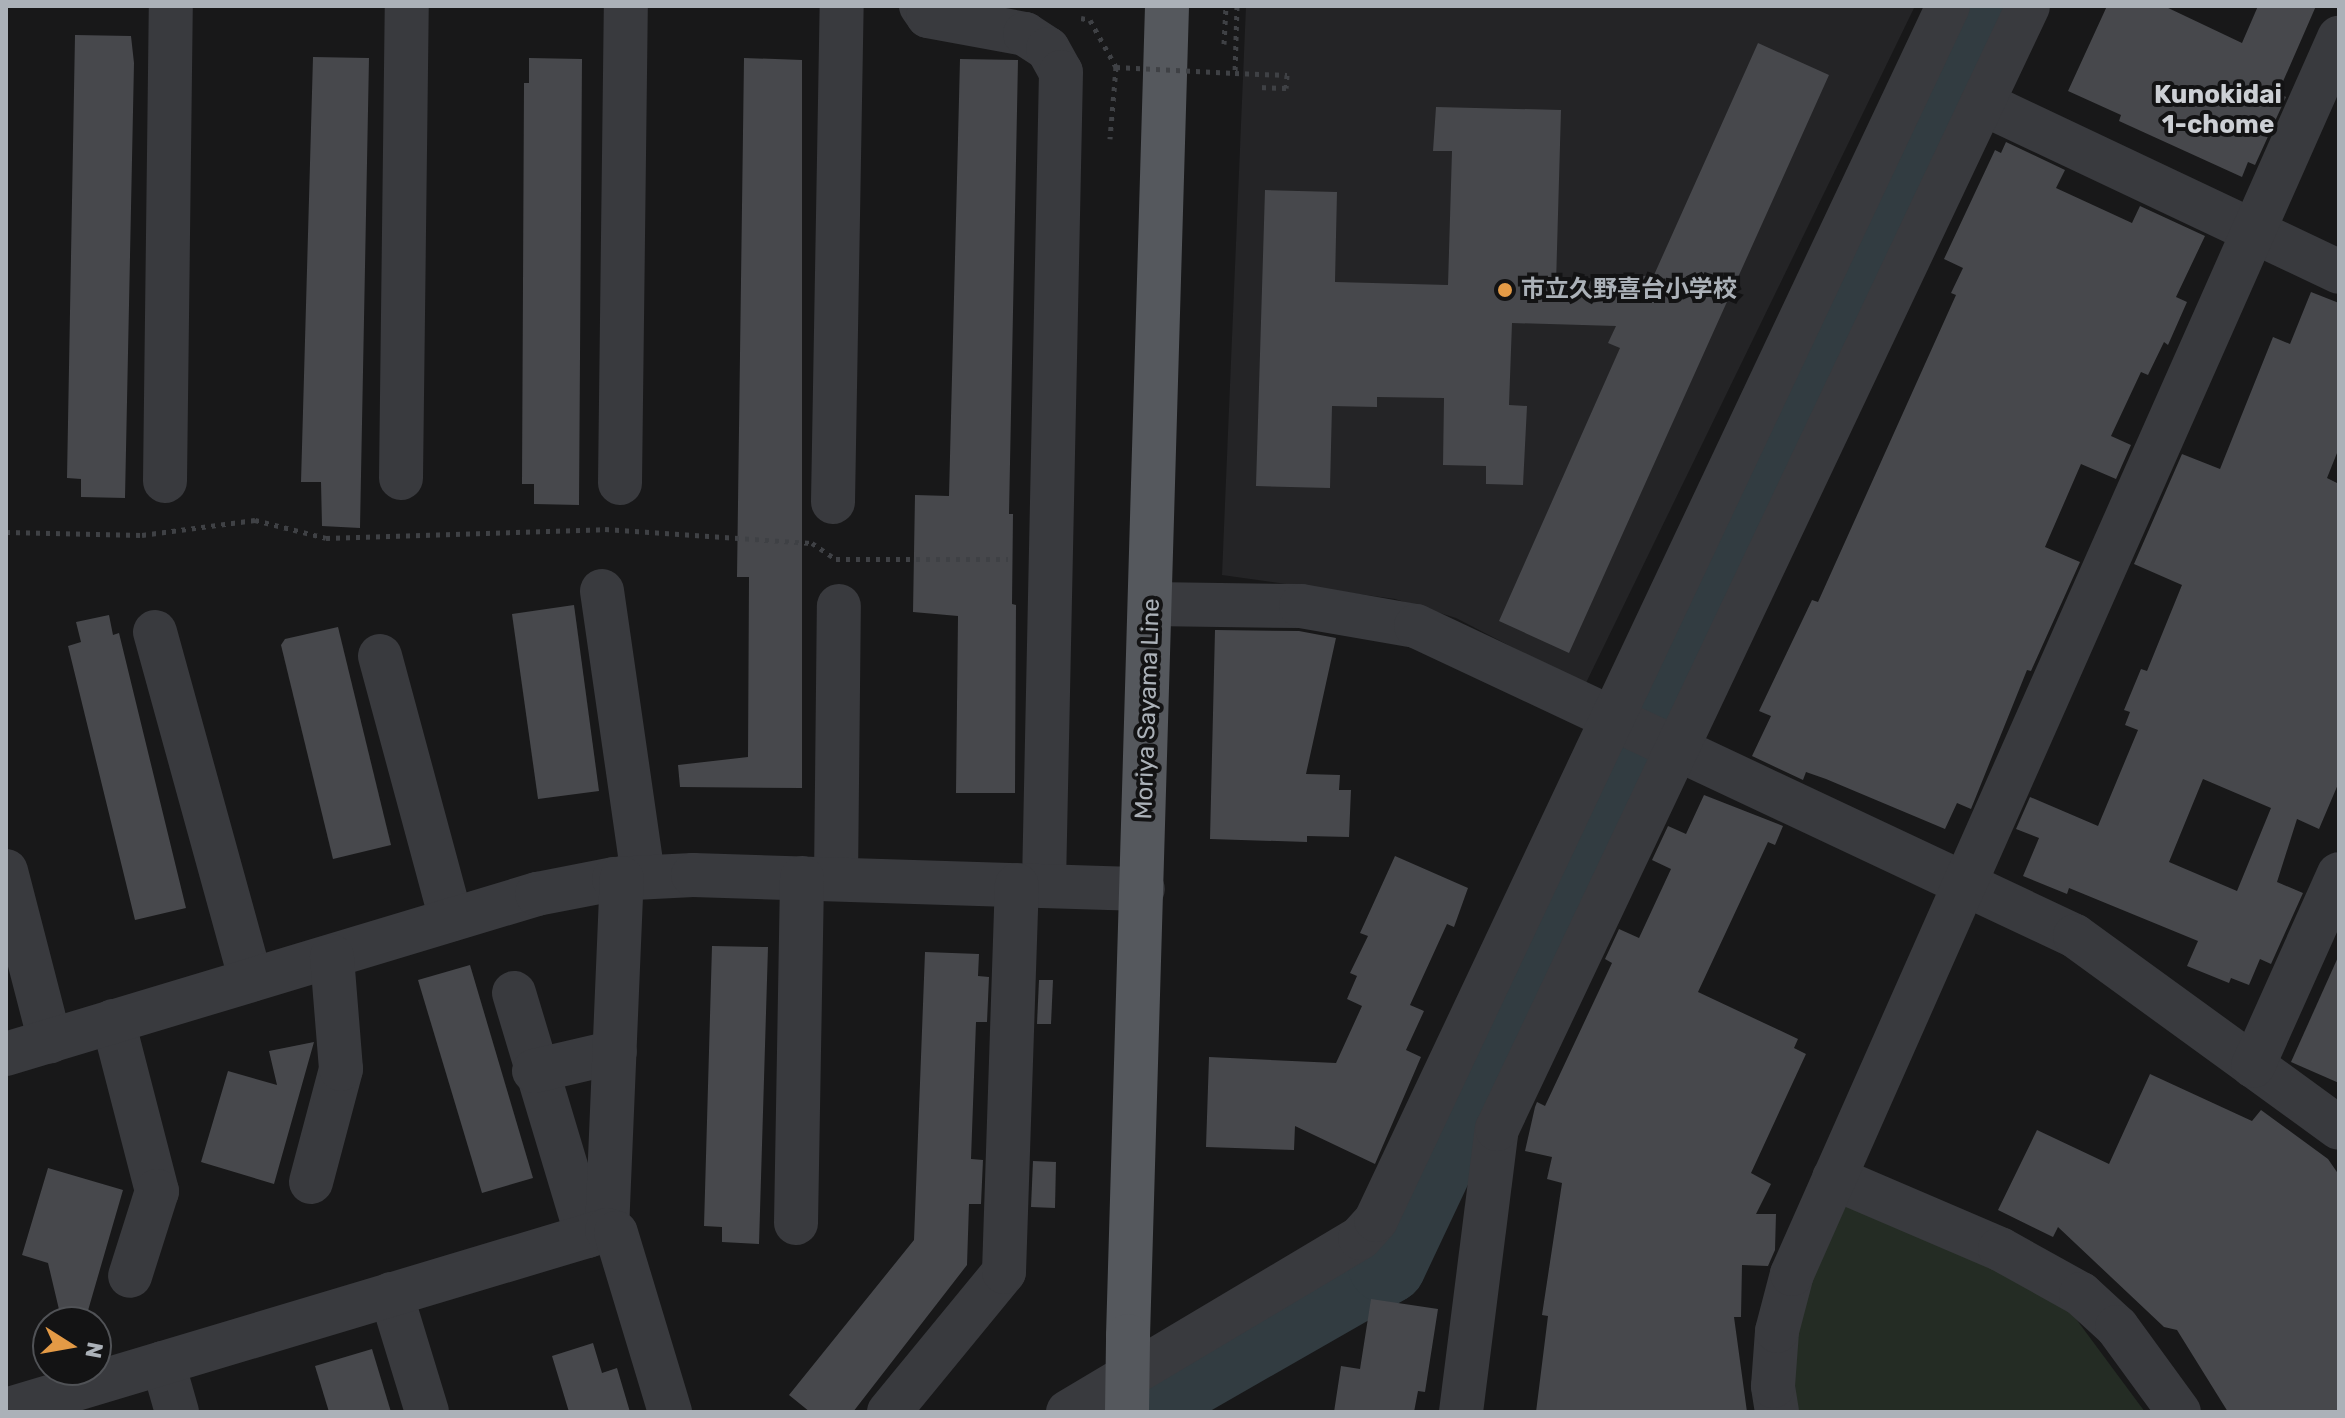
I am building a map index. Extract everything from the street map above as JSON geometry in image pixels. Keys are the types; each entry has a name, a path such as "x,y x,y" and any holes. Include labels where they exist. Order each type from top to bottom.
{"main road":[{"name":"Moriya Sayama Line","path":"1127,1412 1167,6"}],"street":[{"path":"165,481 171,6"},
{"path":"401,478 407,6"},
{"path":"620,483 626,6"},
{"path":"833,502 842,6"},
{"path":"889,1412 1004,1272 1051,559 1061,72 1048,49 1025,34 928,16 921,6"},
{"path":"1461,1412 1497,1129 1646,732 1948,6"},
{"path":"1068,1412 1360,1238 1376,1220 1646,732 1982,103 2028,6"},
{"path":"1777,1412 1773,1386 1777,1331 1792,1274 2339,38"},
{"path":"1982,103 2339,272"},
{"path":"597,1233 632,878 602,591"},
{"path":"1151,604 1301,606 1374,616 1416,626 1966,882 2075,936 2339,1128"},
{"path":"796,1223 839,606"},
{"path":"155,632 251,980"},
{"path":"380,656 451,920"},
{"path":"6,871 50,1041"},
{"path":"2253,1066 2339,874"},
{"path":"6,1054 537,894 632,878 819,879 1143,889"},
{"path":"311,1182 341,1069 332,956"},
{"path":"514,993 534,1071 597,1233"},
{"path":"113,1021 157,1191 130,1276"},
{"path":"534,1071 615,1052"},
{"path":"1834,1178 2000,1249 2081,1294 2117,1327 2179,1412"},
{"path":"6,1410 597,1233 616,1233 670,1412"},
{"path":"391,1294 427,1412"},
{"path":"163,1363 177,1412"}],"path":[{"path":"1224,44 1226,6"},
{"path":"1235,73 1237,6"},
{"path":"1110,139 1116,67 1287,75 1286,88 1257,87"},
{"path":"6,532 142,535 255,520 326,538 605,529 812,543 836,559 1051,559"}],"shaded area":[{"name":"市立久野喜台小学校","path":"1246,6 1915,6 1585,685 1456,618 1395,599 1222,575"},
{"path":"1845,1204 2062,1300 2145,1412 1795,1412 1788,1368 1798,1303"}],"building":[{"path":"2107,6 2164,6 2242,43 2258,6 2316,6 2278,93 2286,97 2255,165 2248,162 2242,177 2119,121 2121,115 2068,91"},
{"path":"75,35 131,36 134,63 125,498 81,497 81,479 67,478"},
{"path":"1758,43 1829,75 1569,653 1499,621 1620,348 1608,343 1616,326 1512,323 1509,405 1527,406 1523,485 1486,484 1486,466 1443,465 1444,398 1377,397 1377,407 1332,406 1330,488 1256,486 1265,190 1337,192 1335,282 1448,285 1452,151 1433,151 1436,107 1561,110 1556,284 1654,275"},
{"path":"313,57 369,58 360,528 322,526 321,482 301,482"},
{"path":"529,58 582,59 579,505 534,504 534,484 522,484 524,83 529,83"},
{"path":"744,58 802,60 802,788 680,787 678,765 748,757 749,577 737,577"},
{"path":"960,59 1018,60 1009,514 1013,514 1012,604 1016,605 1015,793 956,793 958,616 913,612 915,495 949,496"},
{"path":"2006,142 2065,170 2056,188 2132,223 2140,206 2205,236 2176,297 2187,302 2168,345 2164,342 2148,375 2141,372 2111,436 2131,445 2116,479 2081,464 2045,547 2080,562 2031,671 2027,670 1971,809 1957,803 1945,829 1826,779 1806,772 1803,780 1752,756 1771,716 1759,711 1812,600 1818,602 1956,295 1951,293 1963,268 1944,259 1995,150 2001,153"},
{"path":"2311,292 2339,303 2339,448 2327,478 2339,484 2339,782 2319,829 2297,819 2277,882 2303,893 2271,964 2260,959 2249,985 2231,978 2229,983 2187,966 2198,941 2069,888 2067,894 2023,876 2039,838 2016,829 2030,797 2098,826 2138,730 2125,725 2130,712 2124,710 2141,669 2147,671 2182,585 2134,564 2182,454 2220,469 2273,337 2290,344","holes":["2203,779 2271,808 2237,891 2169,862"]},
{"path":"574,605 599,791 538,799 512,614"},
{"path":"109,615 113,635 119,633 186,908 135,920 68,646 81,642 76,622"},
{"path":"338,627 391,845 333,859 281,645 285,639"},
{"path":"1215,630 1299,631 1336,638 1306,774 1340,775 1339,790 1351,790 1349,837 1307,836 1307,842 1210,839"},
{"path":"1704,795 1783,826 1775,845 1768,842 1698,992 1798,1039 1794,1048 1806,1054 1751,1173 1771,1184 1756,1214 1776,1214 1775,1250 1768,1266 1742,1265 1741,1317 1734,1317 1747,1412 1536,1412 1548,1316 1542,1315 1562,1183 1547,1179 1552,1157 1525,1151 1535,1107 1537,1102 1545,1106 1612,963 1605,959 1619,929 1639,938 1671,869 1652,860 1668,826 1686,834"},
{"path":"1395,856 1468,888 1454,927 1447,924 1410,1005 1424,1011 1406,1050 1421,1057 1375,1164 1295,1126 1294,1150 1206,1147 1209,1057 1336,1063 1362,1006 1347,999 1357,976 1350,973 1368,936 1360,933"},
{"path":"712,946 768,947 759,1244 722,1242 722,1227 704,1226"},
{"path":"925,952 979,954 978,976 989,977 987,1022 976,1022 971,1159 983,1160 981,1204 969,1204 967,1265 853,1412 810,1412 789,1395 914,1240"},
{"path":"2339,955 2339,1083 2291,1062"},
{"path":"470,965 533,1178 482,1193 418,980"},
{"path":"1039,980 1053,980 1051,1024 1037,1024"},
{"path":"314,1042 274,1184 201,1162 228,1071 277,1085 269,1051"},
{"path":"2150,1074 2252,1121 2261,1110 2328,1159 2339,1175 2339,1412 2228,1412 2177,1330 2164,1327 2058,1227 2053,1237 1998,1210 2037,1130 2109,1164"},
{"path":"1033,1161 1056,1162 1055,1208 1031,1207"},
{"path":"48,1168 123,1190 89,1306 58,1306 48,1263 22,1255"},
{"path":"1371,1299 1438,1309 1425,1392 1418,1391 1414,1412 1334,1412 1341,1366 1360,1369"},
{"path":"593,1343 602,1373 617,1368 630,1412 569,1412 552,1356"},
{"path":"372,1349 391,1412 329,1412 315,1366"}],"waterway":[{"path":"1130,1412 1387,1265 1981,6"}],"place":[{"name":"市立久野喜台小学校","path":"1505,290"}],"district":[{"name":"Kunokidai 1-chome","path":"2218,110"}]}
